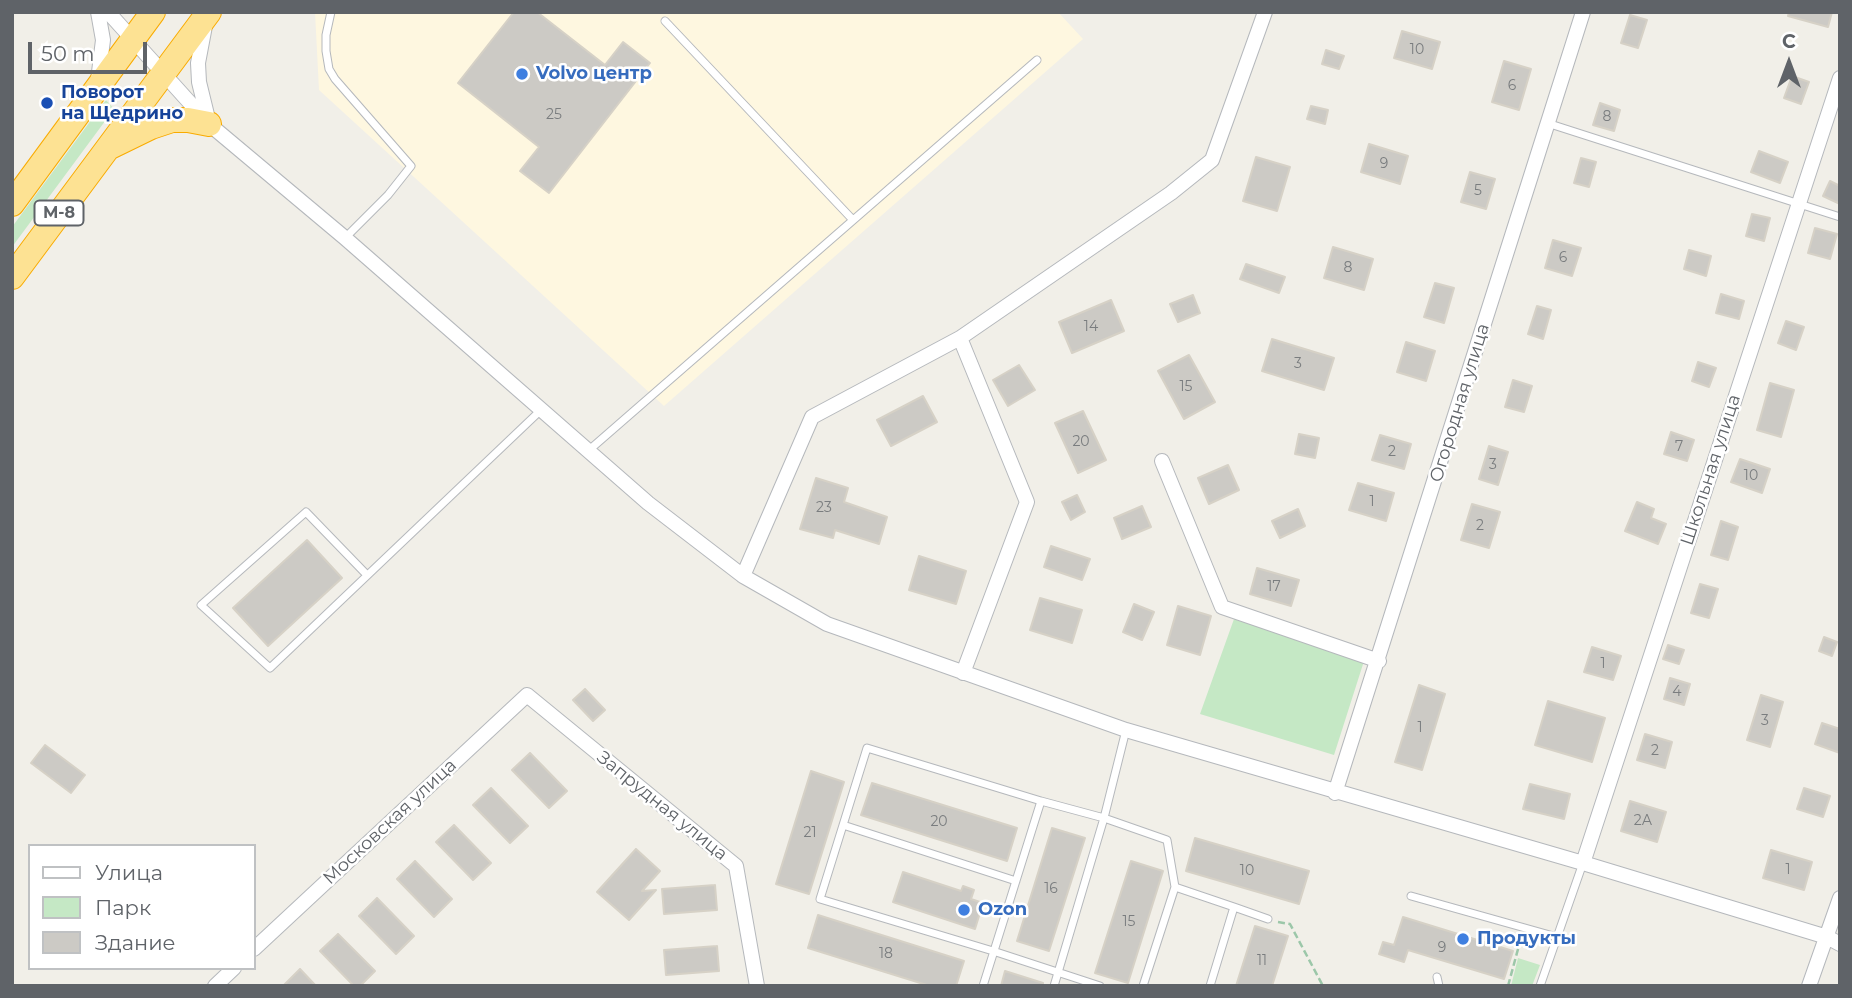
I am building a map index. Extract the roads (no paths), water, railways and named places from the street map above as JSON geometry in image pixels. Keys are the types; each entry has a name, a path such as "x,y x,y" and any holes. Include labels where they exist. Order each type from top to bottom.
{"highway":[{"name":"М-8","path":"12,204 153,12"},
{"name":"М-8","path":"12,277 208,13"},
{"path":"106,149 172,120 209,124"}],"street":[{"path":"97,86 103,40 98,12"},
{"path":"108,12 209,124 345,238 648,503 743,576 827,624 1126,730 1583,863 1833,941"},
{"path":"743,576 812,417 960,338 1171,193 1212,160 1265,12"},
{"name":"Огородная улица","path":"1335,793 1583,12"},
{"path":"208,13 198,63 199,82 209,124"},
{"name":"Школьная улица","path":"1583,863 1840,78"},
{"path":"960,338 1027,502 963,673"},
{"path":"1162,461 1222,607 1379,661"},
{"name":"Московская улица","path":"256,948 527,695"},
{"name":"Запрудная улица","path":"527,695 736,866 757,986"},
{"path":"1809,986 1833,941 1840,898"},
{"path":"215,986 232,970"}],"lane":[{"path":"331,12 326,35 329,69 411,166 388,195 345,238"},
{"path":"665,21 853,220"},
{"path":"588,451 1037,60"},
{"path":"1547,122 1840,217"},
{"path":"368,575 306,512 201,605 270,668 368,575 541,410"},
{"path":"1054,986 1104,818 1126,730"},
{"path":"1100,986 820,899 867,748 1104,818 1167,840 1175,887 1143,986"},
{"path":"983,986 1041,801"},
{"path":"843,825 1016,881"},
{"path":"1540,986 1583,863"},
{"path":"1175,887 1268,919"},
{"path":"1411,895 1557,937"},
{"path":"1210,986 1234,907"},
{"path":"1437,977 1439,986"}],"place":[{"name":"Volvo центр","path":"522,74"},
{"name":"Поворот на Щедрино","path":"47,103"},
{"name":"Ozon","path":"964,910"},
{"name":"Продукты","path":"1463,939"}]}
